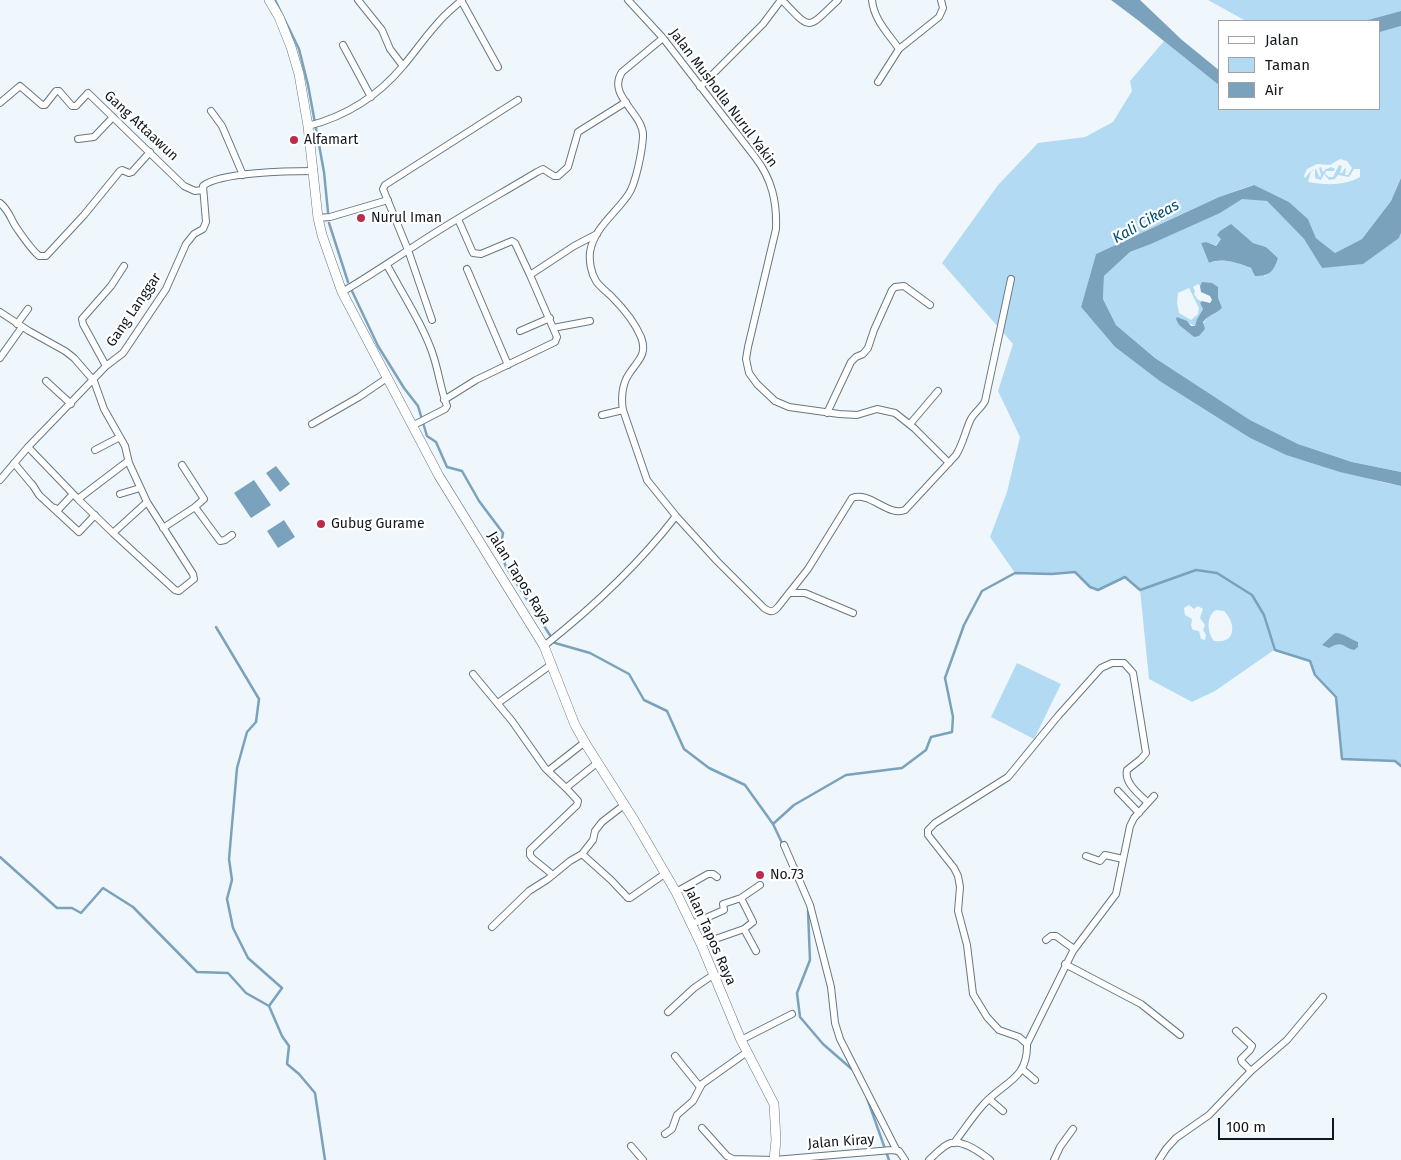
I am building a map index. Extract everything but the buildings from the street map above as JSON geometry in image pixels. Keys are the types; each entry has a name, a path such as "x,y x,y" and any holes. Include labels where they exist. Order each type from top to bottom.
{"main road":[{"name":"Jalan Tapos Raya","path":"269,0 291,47 299,74 309,126 318,218 342,292 387,378 415,424 439,476 548,643 552,664 575,725 666,873 692,924 746,1052 774,1104 776,1140 774,1160"}],"street":[{"path":"358,0 382,30 390,49 403,66"},
{"path":"309,126 351,110 371,97 403,66 437,23 462,0 498,68"},
{"name":"Jalan Musholla Nurul Yakin","path":"628,0 663,38 764,168 771,185 776,207 776,229 748,347 746,359 749,373 757,384 775,401 789,407 827,413 857,415 881,409 895,413 910,424 949,463"},
{"path":"700,87 734,55 782,0 803,22 810,24 816,21 838,0"},
{"path":"872,0 874,13 899,49"},
{"path":"878,82 899,49 939,17 943,9 941,0"},
{"path":"663,38 620,76 619,90 641,127 643,134 634,182 627,197 606,220 592,245 590,257 592,270 596,281 621,307 640,336 644,347 641,359 627,375 622,400 647,480 717,562 768,611 774,612 808,569 852,498 862,497 897,511 903,511 949,463 962,446 970,419 982,406 987,395 1010,279"},
{"path":"343,45 371,97"},
{"name":"Gang Attaawun","path":"0,103 20,86 42,105 45,105 56,91 72,106 76,106 88,93 188,189 202,190"},
{"path":"432,320 408,250 383,189 385,185 518,100"},
{"path":"342,292 458,219 543,169 554,176 558,176 568,167 578,132 626,102"},
{"path":"211,111 222,126 243,175"},
{"path":"78,139 94,137 113,117"},
{"path":"0,203 6,207 16,226 34,251 39,256 46,256 122,170 127,173 132,172 150,152"},
{"path":"202,190 206,183 223,178 283,171 314,171"},
{"name":"Gang Langgar","path":"0,480 28,447 94,381 106,366 122,353 166,289 186,244 194,234 203,229 206,222 202,190"},
{"path":"318,218 330,217 388,200"},
{"path":"444,400 476,380 555,342 558,337 515,243 512,240 481,254 473,253 458,219"},
{"path":"530,275 574,246 597,234"},
{"path":"387,265 418,322 434,358 446,408 415,424"},
{"path":"106,366 82,319 112,286 124,266"},
{"path":"467,269 508,364"},
{"path":"827,413 851,362 868,348 892,290 895,287 904,286 930,305"},
{"path":"0,358 28,309"},
{"path":"0,312 65,351 94,381 104,409 125,446 128,461 140,488 194,576 192,581 179,591 175,590 113,533 28,447"},
{"path":"520,331 550,318"},
{"path":"554,328 590,321"},
{"path":"312,424 359,397 387,378"},
{"path":"46,381 71,404"},
{"path":"910,424 938,391"},
{"path":"602,415 624,410"},
{"path":"95,450 120,437"},
{"path":"14,463 40,496 58,510 75,496 128,461"},
{"path":"163,528 195,507 205,498 182,465"},
{"path":"32,484 39,495 79,532 95,515"},
{"path":"120,494 140,488"},
{"path":"113,533 147,502"},
{"path":"195,507 220,541 232,535"},
{"path":"548,643 588,610 645,552 676,516"},
{"path":"788,593 805,593 853,613"},
{"path":"1027,1044 1019,1037 999,1030 988,1017 974,994 958,911 960,886 958,876 928,835 928,830 935,822 1008,777 1082,688 1102,668 1112,663 1124,663 1133,673 1146,752 1141,760 1127,770 1126,776 1130,784 1147,802"},
{"path":"498,703 552,664"},
{"path":"473,674 498,703 548,771 578,801 530,850 532,858 553,875"},
{"path":"548,771 584,742"},
{"path":"566,788 597,763"},
{"path":"1118,790 1138,813"},
{"path":"954,1143 982,1106 1015,1078 1022,1069 1026,1058 1027,1044 1065,964 1074,949 1116,894 1130,826 1138,813 1154,796"},
{"path":"492,927 525,894 582,854 593,840 595,830 624,805"},
{"path":"784,844 810,905 831,987 835,1023 840,1039 895,1151 905,1160"},
{"path":"582,854 628,898 666,873"},
{"path":"1086,856 1100,861 1105,855 1124,859"},
{"path":"676,892 708,874 713,874 717,877"},
{"path":"692,924 724,910 723,904 741,898 760,885"},
{"path":"701,944 744,929 754,922 741,898"},
{"path":"744,929 756,951"},
{"path":"1046,940 1051,936 1056,936 1074,949"},
{"path":"1065,964 1141,1004 1180,1035"},
{"path":"668,1012 694,988 713,975"},
{"path":"1159,1160 1170,1144 1209,1115 1252,1071 1287,1040 1323,997"},
{"path":"741,1040 792,1014"},
{"path":"1236,1031 1252,1046 1241,1059 1252,1071"},
{"path":"665,1134 672,1129 678,1114 693,1101 705,1081 746,1052"},
{"path":"675,1056 700,1087"},
{"path":"1022,1069 1035,1080"},
{"path":"989,1099 1003,1111"},
{"name":"Jalan Kiray","path":"702,1128 729,1158 738,1160 774,1160 895,1151"},
{"path":"1054,1160 1060,1147 1073,1129"},
{"path":"929,1160 947,1145 954,1143 970,1146 990,1160"},
{"path":"631,1146 642,1160"}],"green space":[{"path":"1208,0 1401,0 1401,11 1368,20 1244,20"},
{"path":"1401,26 1401,178 1391,201 1362,239 1335,253 1316,238 1308,219 1289,202 1253,185 1219,197 1096,254 1081,307 1115,347 1161,382 1250,438 1286,455 1401,486 1401,766 1395,761 1342,759 1336,697 1315,675 1310,661 1274,650 1215,691 1192,702 1149,679 1140,590 1126,577 1098,590 1090,587 1075,572 1052,574 1015,573 990,537 1007,492 1020,437 998,391 1013,344 942,263 998,185 1038,143 1085,137 1113,122 1132,91 1130,81 1164,41 1218,84 1218,110 1381,110 1381,32","holes":["1340,159 1347,161 1352,168 1348,175 1345,175 1345,168 1340,173 1342,166 1339,165 1333,177 1325,174 1326,171 1334,171 1335,169 1331,167 1323,172 1321,167 1319,168 1320,178 1316,169 1305,178 1307,169 1317,164 1330,165","1354,169 1360,169 1360,177 1348,182 1328,184 1308,182 1311,172 1315,170 1315,178 1321,180 1324,174 1329,180 1335,179 1338,175 1349,177","1189,605 1194,609 1198,606 1203,609 1200,618 1205,625 1203,630 1206,635 1205,640 1201,639 1199,631 1193,630 1191,626 1192,619 1185,615 1184,608","1216,610 1224,611 1231,621 1232,632 1227,639 1222,641 1214,641 1209,629 1210,616"]},
{"path":"1242,198 1267,201 1304,239 1322,268 1399,238 1401,233 1401,472 1352,462 1298,444 1250,420 1155,358 1116,325 1103,299 1104,276 1130,252 1219,213","holes":["1242,235 1253,243 1266,247 1278,258 1274,268 1265,276 1245,266 1231,262 1216,261 1209,263 1201,243 1206,242 1215,246 1221,239","1202,282 1222,308 1209,315 1194,337 1179,325 1177,317 1195,326 1203,309 1200,303 1202,301 1198,300 1194,294 1193,287 1198,284 1200,286","1189,288 1199,308 1198,314 1191,320 1179,313 1178,293"]},
{"path":"1017,663 1061,684 1034,739 991,717"}],"water":[{"path":"1111,0 1140,0 1182,40 1218,69 1218,84"},
{"path":"1401,11 1401,26 1381,32 1381,20 1368,20"},
{"path":"1401,178 1401,233 1399,238 1363,264 1322,268 1304,239 1267,201 1242,199 1220,213 1130,252 1104,276 1103,299 1116,325 1155,358 1250,420 1298,444 1352,462 1401,472 1401,486 1340,472 1286,455 1250,438 1161,382 1115,347 1081,307 1096,254 1219,197 1254,185 1289,202 1308,219 1316,238 1335,253 1362,239 1391,201"},
{"path":"1231,224 1253,243 1266,247 1278,258 1275,267 1270,272 1255,276 1251,268 1236,263 1215,261 1209,263 1201,243 1206,242 1216,246 1221,239 1217,235"},
{"path":"1202,282 1212,283 1218,287 1218,298 1222,308 1203,322 1205,329 1199,336 1194,337 1179,325 1176,319 1177,317 1187,321 1191,326 1195,326 1203,309 1200,303 1202,301 1210,303 1212,300 1210,296 1201,292 1200,286"},
{"path":"276,466 290,484 280,492 266,473"},
{"path":"254,480 271,505 251,518 234,493"},
{"path":"284,520 295,537 278,548 267,531"},
{"path":"1335,633 1358,642 1358,647 1354,650 1340,644 1329,648 1322,645"}],"waterway":[{"path":"275,0 299,49 308,85 324,172 328,212"},
{"path":"329,223 348,282"},
{"path":"352,291 378,346 404,388 418,406 427,436 436,442 447,467 462,471 479,501 503,533 500,550 506,567 555,643 590,653 629,674 644,700 667,711 684,749 709,768 745,785 773,824 783,845"},
{"path":"773,824 794,805 846,775 902,768 926,750 931,737 952,732 953,717 945,678 964,625 982,591 1015,573 1052,574 1075,572 1090,587 1098,590 1125,577 1140,590 1196,570 1217,573 1252,595 1264,615 1275,650 1310,661 1315,675 1336,697 1342,759 1395,761 1401,766"},
{"path":"216,627 259,699 256,722 247,732 237,768 229,859 232,880 227,899 233,928 248,958 282,988 269,1006 282,1036 289,1046 287,1064 299,1074 315,1093 325,1160"},
{"path":"0,857 57,908 72,908 81,913 103,888 133,907 197,972 228,973 246,993 269,1006"},
{"path":"808,911 810,960 797,993 800,1017 823,1044 854,1071"},
{"path":"867,1098 889,1160"}],"place":[{"name":"Alfamart","path":"294,140"},
{"name":"Nurul Iman","path":"361,218"},
{"name":"Gubug Gurame","path":"321,524"},
{"name":"No.73","path":"760,875"}],"water label":[{"name":"Kali Cikeas","path":"1146,222"}]}
